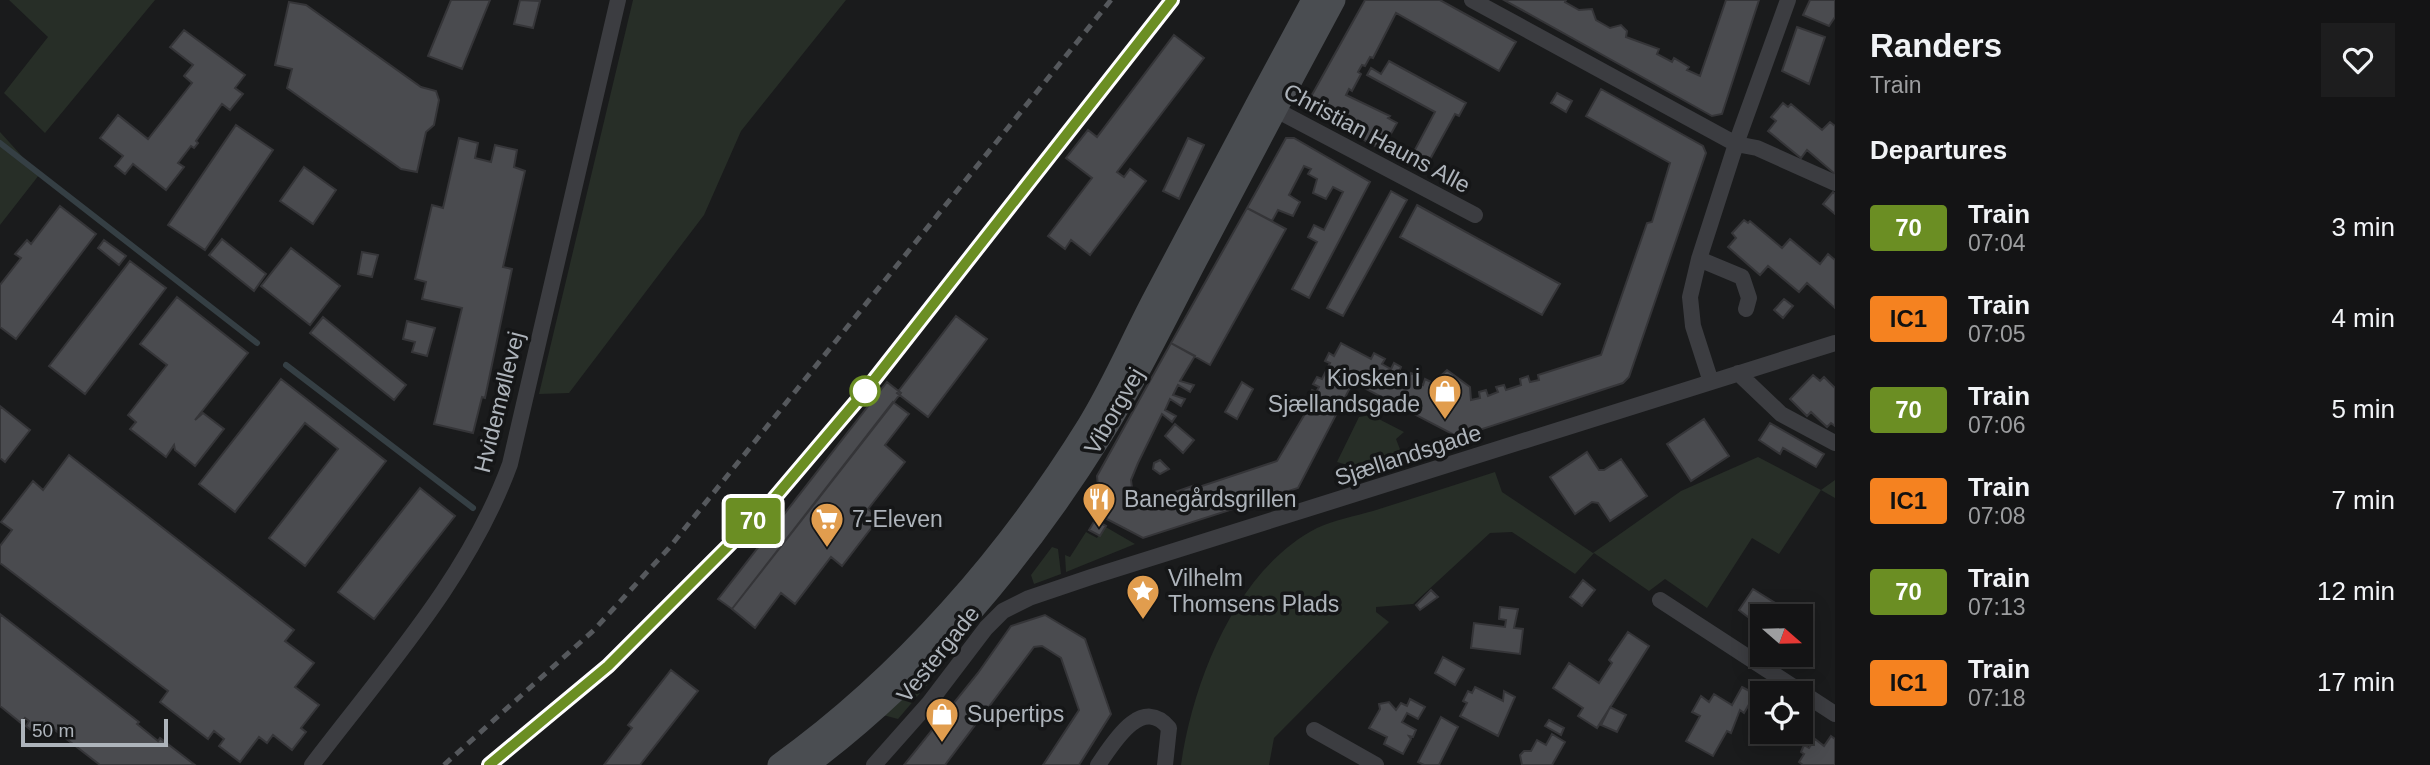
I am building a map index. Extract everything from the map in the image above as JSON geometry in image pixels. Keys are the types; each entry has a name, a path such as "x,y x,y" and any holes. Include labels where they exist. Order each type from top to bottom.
{"main road":[{"name":"Viborgvej","path":"797,762 882,701 957,626 1061,496 1119,406 1267,105 1313,0"},
{"name":"Viborgvej","path":"1267,105 1334,0"}],"street":[{"name":"Hvidemøllevej","path":"312,765 472,550 496,502 510,464 618,0"},
{"path":"1472,0 1736,144 1757,148 1835,183"},
{"path":"1711,382 1693,326 1690,298 1699,259 1736,144 1788,0"},
{"name":"Christian Hauns Alle","path":"1267,105 1475,215"},
{"path":"1699,259 1742,277 1749,298 1746,309"},
{"name":"Sjællandsgade","path":"1091,577 1354,497 1835,343"},
{"path":"1738,373 1781,414 1835,443"},
{"name":"Vestergade","path":"874,765 929,703 986,628 1003,611 1029,598 1091,577"},
{"path":"1660,600 1835,714"},
{"path":"1098,765 1122,729 1130,723 1149,718 1164,721 1169,727 1165,765"},
{"path":"1314,730 1376,765"}],"shaded area":[{"path":"9,0 155,0 45,133 4,93 48,37"},
{"path":"633,0 846,0 741,131 704,215 569,393 539,394"},
{"path":"0,132 39,175 0,225"},
{"path":"1371,415 1404,432 1396,439 1401,452 1351,466 1337,462 1359,417"},
{"path":"1758,457 1821,490 1779,554 1752,538 1707,608 1665,579 1649,591 1594,553 1575,574 1512,532 1490,533 1413,604 1376,607 1376,612 1389,622 1274,738 1269,765 1181,765 1196,698 1208,663 1224,630 1242,599 1264,570 1289,546 1317,528 1495,472 1502,492 1593,553 1681,491"},
{"path":"1835,480 1835,498 1821,490"},
{"path":"1104,526 1135,544 1066,572 1065,555 1070,557 1086,532 1097,538"},
{"path":"1052,547 1058,549 1061,574 1034,584 1031,575"},
{"path":"929,671 933,678 898,719 883,715"}],"building":[{"path":"451,0 490,0 462,69 428,56"},
{"path":"520,0 540,1 533,28 514,24"},
{"path":"1365,0 1440,0 1516,42 1499,71 1396,13 1373,58 1370,57 1365,66 1362,65 1358,72 1361,74 1352,91 1349,89 1346,95 1390,116 1388,118 1397,123 1382,150 1310,110 1308,102"},
{"path":"1504,0 1566,0 1565,2 1579,10 1592,9 1596,20 1610,28 1621,25 1627,31 1626,37 1659,49 1657,54 1672,62 1674,58 1689,67 1687,70 1700,76 1726,0 1759,0 1722,114 1712,116"},
{"path":"1810,0 1835,0 1835,17 1829,26 1803,15"},
{"path":"289,2 306,5 421,87 436,91 439,100 434,125 426,132 417,172 401,169 287,88 292,69 275,65"},
{"path":"1797,27 1825,37 1809,84 1782,71"},
{"path":"184,30 245,75 235,88 243,94 230,110 222,104 196,141 198,143 194,148 191,146 178,163 184,167 166,190 133,164 125,174 115,166 123,156 100,138 118,115 148,139 192,83 184,76 193,65 170,47"},
{"path":"1174,35 1204,58 1117,172 1124,177 1130,169 1146,181 1090,255 1071,240 1065,249 1048,236 1092,178 1066,158 1088,130 1097,137"},
{"path":"1389,61 1466,103 1459,116 1455,114 1423,172 1408,163 1435,112 1367,75 1371,68 1381,74"},
{"path":"1601,89 1703,146 1706,153 1629,377 1623,383 1458,437 1353,382 1298,488 1143,538 1101,516 1097,476 1171,343 1195,356 1180,381 1194,385 1190,392 1178,385 1173,395 1185,399 1181,406 1170,399 1165,410 1176,416 1172,422 1162,414 1138,463 1131,480 1133,496 1143,501 1174,496 1175,492 1195,485 1196,488 1277,461 1306,412 1301,410 1305,402 1310,404 1312,400 1308,397 1312,390 1316,392 1319,387 1313,384 1317,377 1322,379 1330,363 1325,361 1329,353 1334,356 1341,343 1371,359 1374,353 1385,359 1382,364 1391,369 1394,363 1401,367 1399,372 1409,377 1411,373 1420,377 1417,382 1423,385 1425,379 1433,383 1447,370 1470,387 1471,400 1480,398 1479,392 1486,390 1488,396 1498,392 1496,387 1504,385 1506,390 1521,385 1520,379 1528,376 1530,382 1539,380 1538,375 1601,355 1647,223 1652,222 1670,163 1586,116"},
{"path":"1557,93 1572,101 1566,112 1551,103"},
{"path":"1783,103 1788,107 1791,104 1822,130 1830,122 1835,126 1835,174 1807,150 1801,158 1768,131 1776,121 1771,117"},
{"path":"236,125 273,150 205,250 168,225"},
{"path":"459,138 478,143 475,158 491,162 495,145 517,150 514,167 525,171 503,267 512,269 485,398 482,397 473,433 434,424 462,308 422,299 426,282 415,279 432,205 443,208"},
{"path":"1188,138 1204,145 1179,199 1163,191"},
{"path":"1286,138 1294,138 1370,182 1309,298 1292,289 1317,242 1308,237 1314,225 1324,230 1343,192 1333,187 1326,199 1313,193 1317,179 1308,174 1311,169 1304,166 1289,195 1300,202 1293,216 1278,210 1272,221 1247,208"},
{"path":"304,167 336,190 313,224 280,201"},
{"path":"1391,191 1407,200 1343,316 1327,308"},
{"path":"1833,192 1835,194 1835,214 1823,204"},
{"path":"1417,205 1560,284 1542,315 1400,237"},
{"path":"60,206 96,234 16,339 0,327 0,285 21,258 15,254 27,240 31,244"},
{"path":"1247,208 1286,229 1210,365 1171,343"},
{"path":"1744,220 1748,223 1750,221 1782,248 1790,239 1820,264 1828,254 1835,260 1835,308 1807,283 1799,292 1768,266 1760,275 1728,247 1736,238 1732,233"},
{"path":"222,239 266,274 254,291 209,255"},
{"path":"104,240 126,256 119,265 98,248"},
{"path":"291,248 340,286 310,325 261,286"},
{"path":"362,252 378,255 372,277 358,274"},
{"path":"130,261 166,288 85,394 49,366"},
{"path":"177,297 248,353 195,420 203,413 224,429 195,466 175,450 174,445 166,457 130,429 136,422 128,415 167,365 140,344"},
{"path":"1784,299 1793,306 1783,318 1774,310"},
{"path":"956,316 987,339 928,417 897,393"},
{"path":"323,317 406,385 394,400 310,333"},
{"path":"407,321 435,328 427,356 412,352 415,342 403,339"},
{"path":"1813,375 1820,381 1824,377 1835,388 1835,426 1831,423 1827,427 1811,412 1807,416 1790,399"},
{"path":"281,379 386,461 305,566 269,538 338,449 305,423 235,512 199,484"},
{"path":"887,382 901,393 732,609 718,599"},
{"path":"1242,382 1253,389 1237,419 1225,412"},
{"path":"893,402 909,414 885,445 905,462 868,509 879,518 842,566 831,557 795,604 781,593 755,628 732,609"},
{"path":"0,406 30,430 5,462 0,458"},
{"path":"1704,419 1729,456 1691,481 1667,444"},
{"path":"1770,423 1824,454 1816,467 1783,448 1780,454 1759,440"},
{"path":"1175,424 1194,440 1183,453 1165,436"},
{"path":"1587,452 1599,470 1604,470 1621,459 1647,496 1610,521 1598,503 1592,502 1575,514 1550,477"},
{"path":"69,455 294,630 285,641 314,663 295,687 319,705 301,728 306,732 292,750 273,735 267,743 259,737 240,762 219,746 224,739 214,731 208,739 160,702 168,691 0,563 0,546 12,530 1,522 33,481 43,490"},
{"path":"1160,460 1169,469 1160,474 1153,469 1154,463"},
{"path":"420,488 455,516 374,619 338,592"},
{"path":"1095,520 1106,526 1100,536 1089,530"},
{"path":"1583,580 1595,590 1582,606 1570,597"},
{"path":"1753,589 1777,604 1750,604 1750,619 1739,610"},
{"path":"1431,590 1438,597 1420,610 1416,605"},
{"path":"1500,607 1518,609 1514,628 1523,629 1520,654 1471,648 1474,623 1505,627 1506,620 1499,619"},
{"path":"0,614 139,722 137,724 158,741 160,738 195,765 100,765 47,724 38,736 26,726 29,721 25,718 21,723 0,706"},
{"path":"1045,615 1085,639 1111,714 1079,765 1043,765 1079,710 1061,658 1042,646 1034,647 945,765 904,765 978,673 1011,626"},
{"path":"1628,632 1649,646 1597,728 1578,716 1583,708 1553,688 1569,663 1599,683 1612,663 1609,660"},
{"path":"1443,657 1464,669 1455,685 1435,673"},
{"path":"671,670 698,691 640,765 604,765 632,728 628,725"},
{"path":"1475,687 1503,701 1504,691 1515,697 1498,736 1460,716 1467,703 1463,701 1468,691 1472,693"},
{"path":"1742,687 1750,691 1750,703 1744,713 1740,710 1731,733 1727,731 1713,756 1686,741 1700,716 1692,712 1701,696 1709,702 1714,694 1732,705"},
{"path":"1410,699 1425,707 1418,719 1407,713 1402,722 1416,730 1413,737 1409,736 1411,739 1403,754 1384,744 1387,737 1369,728 1380,709 1379,704 1389,702 1396,710 1401,703 1407,706"},
{"path":"1610,707 1626,715 1617,732 1601,725"},
{"path":"1441,717 1458,727 1439,765 1424,765 1418,762"},
{"path":"1549,720 1564,728 1561,735 1545,726"},
{"path":"1552,734 1565,742 1552,765 1522,765 1520,755 1524,751 1531,751 1537,740 1546,745"},
{"path":"1831,736 1835,739 1835,765 1803,765 1799,762 1804,754 1801,752 1804,745 1809,748 1815,739 1824,746"}],"waterway":[{"path":"0,143 257,343"},
{"path":"286,365 473,508"}],"railway":[{"path":"444,765 594,630 669,548 1111,0"},
{"path":"489,765 608,666 765,509 866,390 1172,0"}],"train":[{"name":"70","path":"489,765 608,666 664,613 765,509 866,390 1172,0"}],"place":[{"name":"Kiosken i Sjællandsgade","path":"1445,421"},
{"name":"Banegårdsgrillen","path":"1099,529"},
{"name":"7-Eleven","path":"827,549"},
{"name":"Vilhelm Thomsens Plads","path":"1143,621"},
{"name":"Supertips","path":"942,744"}]}
